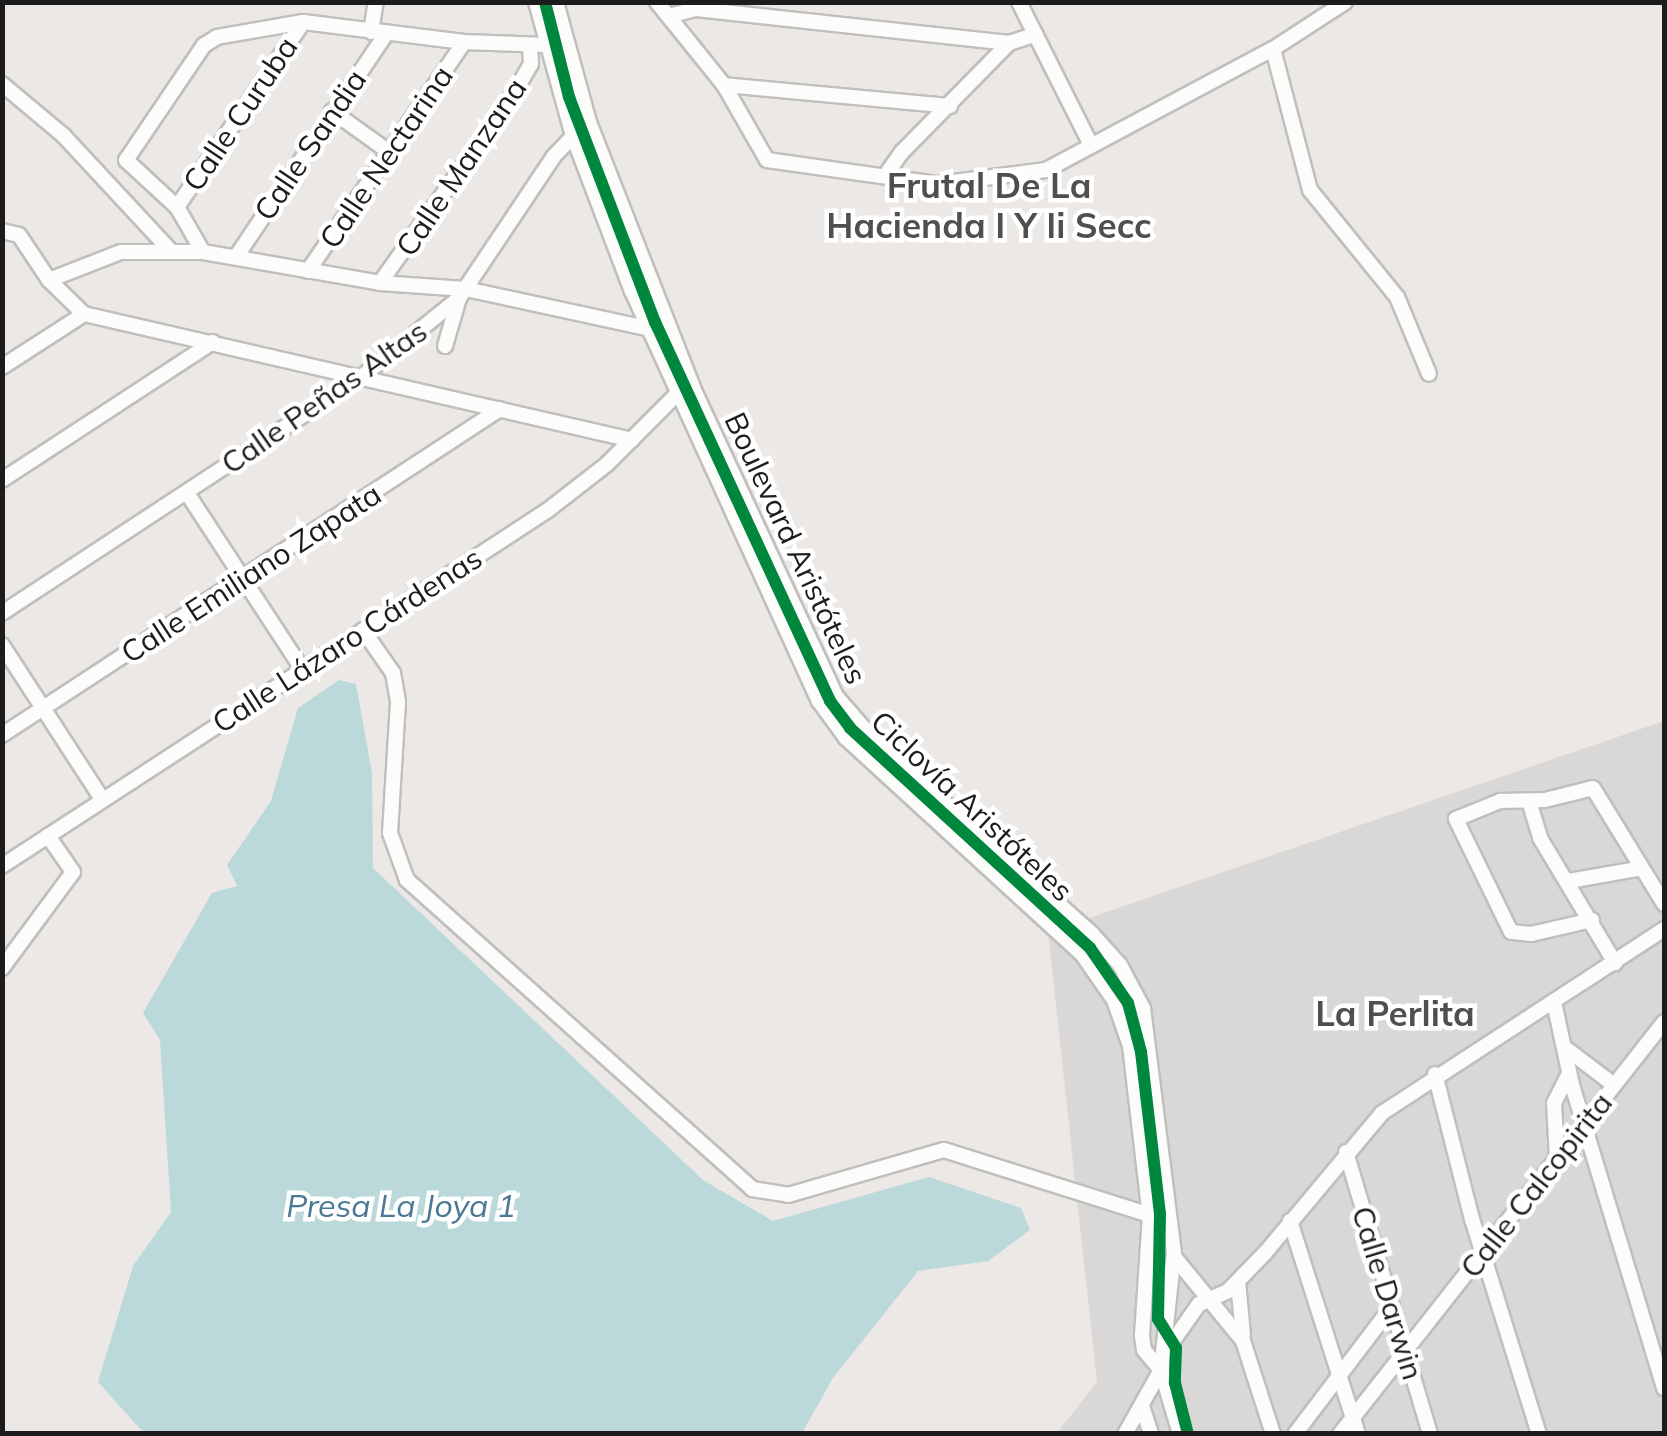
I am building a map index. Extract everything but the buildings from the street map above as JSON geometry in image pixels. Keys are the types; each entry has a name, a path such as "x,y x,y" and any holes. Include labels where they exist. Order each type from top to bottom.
{"street":[{"path":"376,2 378,33"},
{"name":"Boulevard Aristóteles","path":"536,2 573,136 647,328 832,722 1082,954 1120,1013 1150,1215 1142,1336 1144,1350 1161,1370"},
{"name":"Boulevard Aristóteles","path":"556,2 589,122 692,388 836,696 859,725 1112,955 1142,1008 1174,1253 1161,1370 1180,1434"},
{"path":"1019,2 1090,143"},
{"path":"661,7 724,85 767,160 938,184 1022,177 1273,49 1344,2"},
{"path":"661,7 1010,44"},
{"path":"202,252 178,207 130,166 128,151 204,45 303,22 464,42 547,45"},
{"name":"Calle Curuba","path":"178,207 303,22"},
{"name":"Calle Sandia","path":"236,258 378,33"},
{"path":"885,176 1010,44 1036,34"},
{"name":"Calle Nectarina","path":"308,271 464,42"},
{"name":"Calle Manzana","path":"380,283 514,95 530,64 530,47"},
{"path":"1273,49 1310,190 1397,297 1428,374"},
{"path":"2,84 63,135 170,250"},
{"path":"724,85 950,106"},
{"path":"332,111 388,152"},
{"name":"Calle Peñas Altas","path":"2,613 360,378 462,294 573,136 589,122"},
{"path":"2,231 19,234 49,280 84,314 632,440"},
{"path":"49,280 121,252 202,252 647,328"},
{"path":"445,346 462,294"},
{"path":"2,367 84,314"},
{"path":"2,480 213,342"},
{"name":"Calle Lázaro Cárdenas","path":"2,866 548,510 632,440 676,394"},
{"name":"Calle Emiliano Zapata","path":"2,735 500,410"},
{"path":"187,493 302,669"},
{"path":"363,630 393,673 398,702 390,833 407,880 752,1189 788,1196 944,1150 1150,1215"},
{"path":"2,646 102,799"},
{"path":"1592,920 1520,936 1508,928 1456,819 1500,801 1528,801 1590,788 1599,794 1664,904"},
{"path":"1528,801 1540,838 1615,964"},
{"path":"966,849 982,848 978,833"},
{"path":"2,968 72,872 48,836"},
{"path":"1002,882 998,864 1017,866"},
{"path":"1569,881 1642,868"},
{"path":"1125,1434 1143,1409 1174,1332 1207,1299 1238,1282 1382,1112 1435,1074 1664,934"},
{"path":"1554,1002 1569,1074 1664,1388"},
{"name":"Calle Calcopirita","path":"1340,1434 1404,1347 1486,1252 1664,1022"},
{"path":"1567,1050 1614,1085"},
{"path":"1435,1074 1539,1434"},
{"path":"1557,1158 1554,1103 1569,1074"},
{"name":"Calle Darwin","path":"1346,1152 1430,1434"},
{"path":"1290,1221 1358,1434"},
{"path":"1174,1253 1243,1341"},
{"path":"1238,1282 1243,1341 1273,1434"},
{"path":"1295,1434 1392,1306"},
{"path":"1143,1409 1151,1434"}],"shaded area":[{"path":"1664,721 1664,1433 1057,1433 1097,1382 1048,932"}],"water":[{"name":"Presa La Joya 1","path":"339,680 356,684 372,773 373,868 703,1180 773,1221 929,1177 1021,1208 1030,1230 988,1261 918,1271 833,1378 802,1433 144,1433 98,1382 133,1266 171,1212 160,1040 143,1013 212,893 237,886 227,865 271,801 298,708"}],"cycle path":[{"name":"Ciclovía Aristóteles","path":"545,2 569,97 655,322 830,701 850,728 1090,948 1128,1003 1141,1052 1160,1214 1158,1319 1176,1348 1175,1383 1188,1434"}],"district":[{"name":"Frutal De La Hacienda I Y Ii Secc","path":"989,205"},
{"name":"La Perlita","path":"1395,1013"}]}
